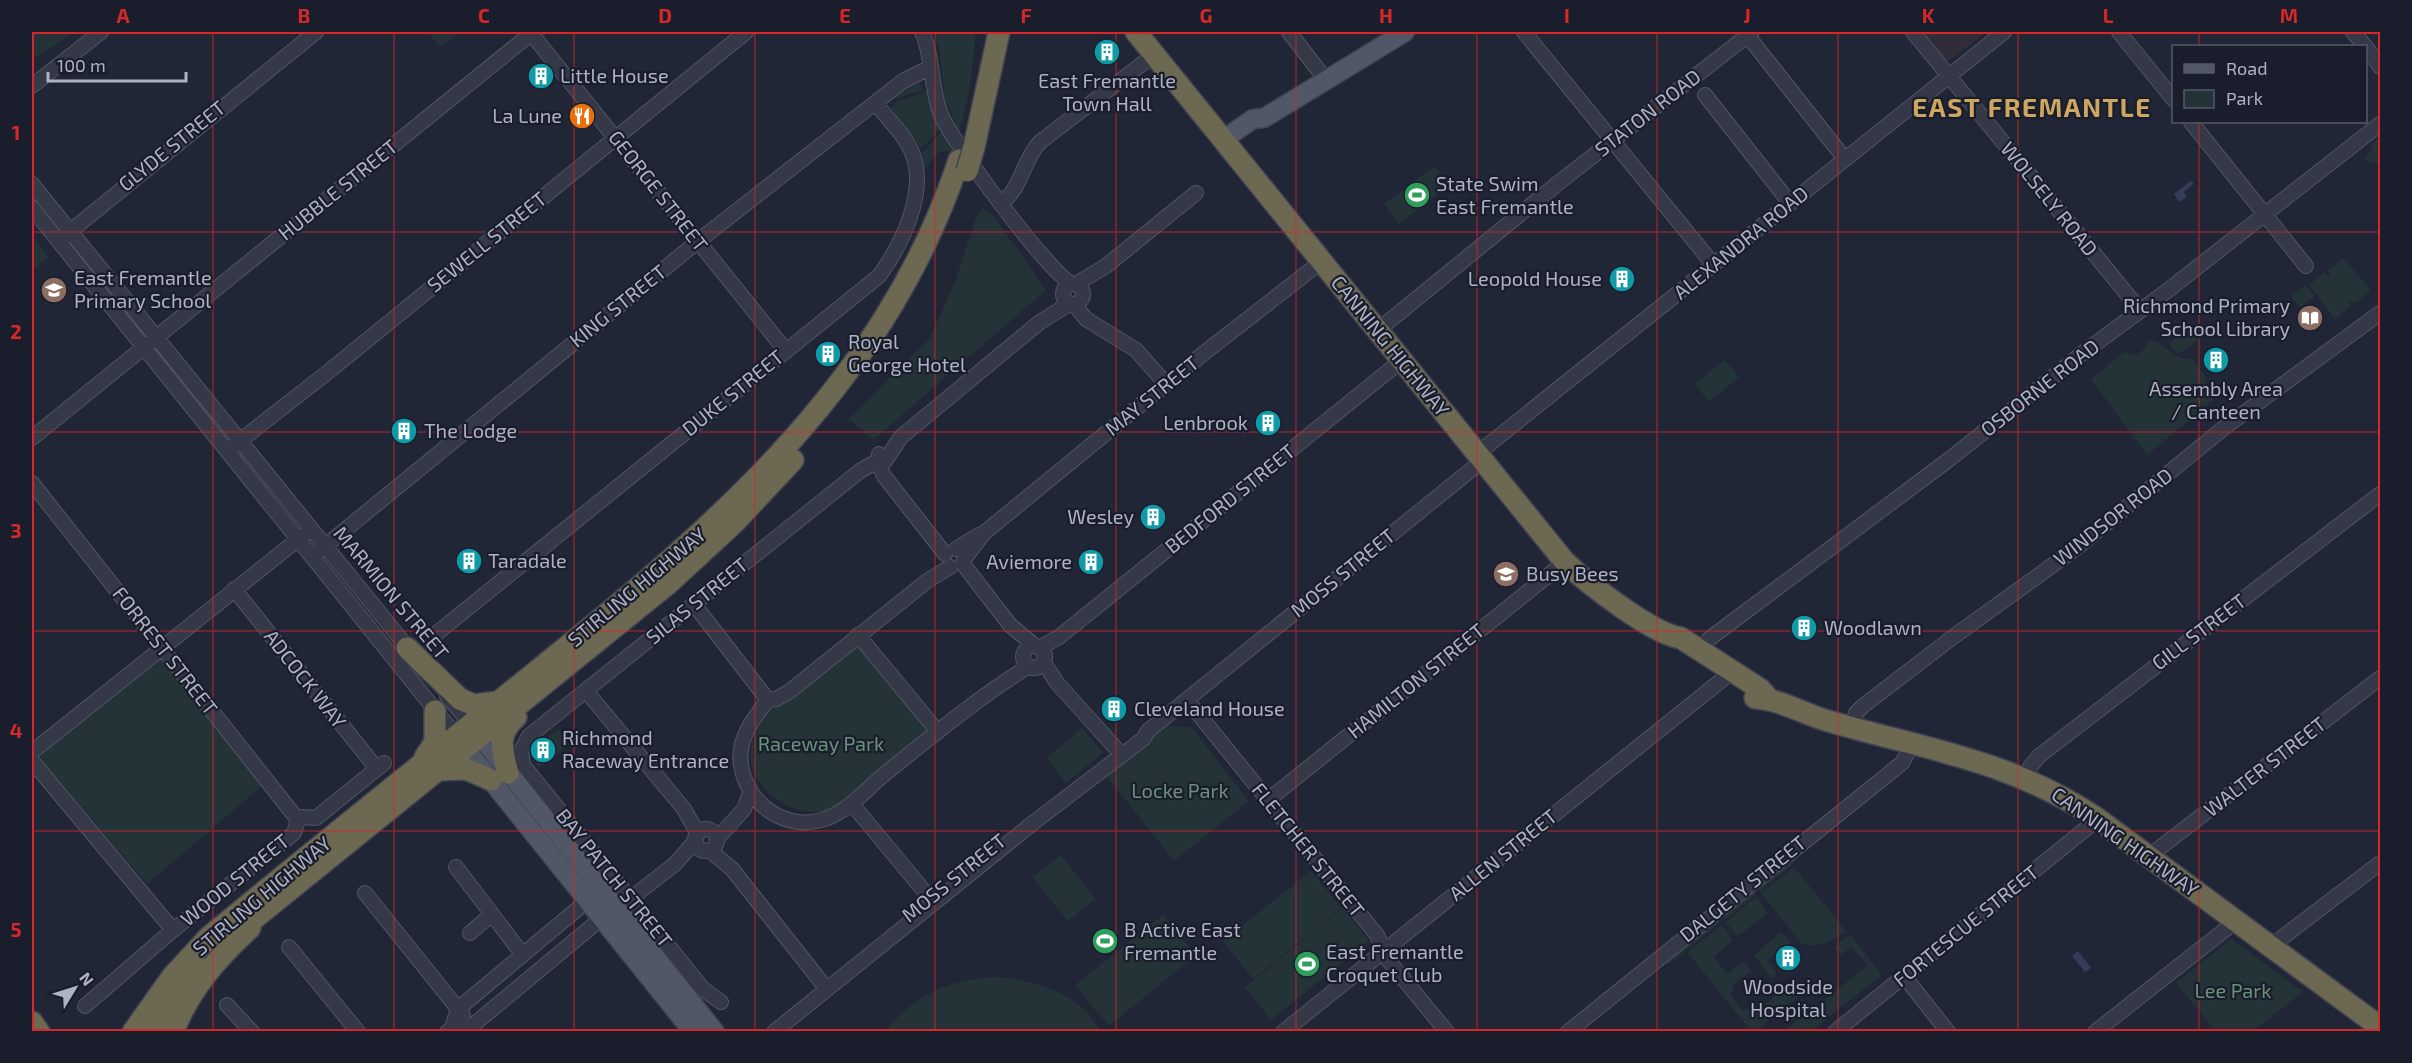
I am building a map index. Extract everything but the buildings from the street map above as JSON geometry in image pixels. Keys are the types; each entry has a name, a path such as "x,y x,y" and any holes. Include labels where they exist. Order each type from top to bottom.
{"highway":[{"name":"STIRLING HIGHWAY","path":"139,1030 171,1004 196,971 245,925 270,908 439,770 498,702 623,602 711,525 808,425 855,363 898,297 939,216 966,154 985,32"},
{"name":"STIRLING HIGHWAY","path":"139,1030 172,977 209,938 417,767 468,737 603,639 735,522 823,428 862,376 921,278 949,219 999,32"},
{"name":"CANNING HIGHWAY","path":"1136,32 1565,562 1605,594 1668,636 1681,638 1760,688 1768,698"},
{"name":"CANNING HIGHWAY","path":"1668,636 1675,648 1755,698 1768,698 1791,708 1852,727 1913,743 2026,778 2067,798 2274,948 2372,1026"},
{"path":"439,770 466,769 500,776 501,739 506,728 592,654 603,639"},
{"path":"407,648 460,699 474,705 498,702"},
{"path":"417,767 435,742 435,711"},
{"path":"173,1032 195,988 214,963 270,908"},
{"path":"32,1022 39,1032"}],"main road":[{"path":"1228,143 1258,127 1264,118 1405,32"},
{"name":"MARMION STREET","path":"468,737 595,895 616,908 715,1032"},
{"name":"MARMION STREET","path":"616,908 693,1032"}],"street":[{"path":"33,80 89,32"},
{"path":"33,80 101,32"},
{"name":"GLYDE STREET","path":"64,236 316,32"},
{"name":"GEORGE STREET","path":"532,32 786,351"},
{"name":"HUBBLE STREET","path":"32,438 532,32"},
{"name":"SEWELL STREET","path":"227,451 328,372 746,32"},
{"path":"922,32 937,101 950,132 1041,255 1073,294 1086,319 1105,329 1141,355 1164,386"},
{"path":"1289,32 1326,80"},
{"path":"1524,32 1713,264"},
{"name":"WOLSELY ROAD","path":"1913,32 2140,310"},
{"name":"ALEXANDRA ROAD","path":"1480,458 1713,264 2004,32"},
{"path":"2119,32 2172,98"},
{"path":"2354,32 2364,45"},
{"path":"1749,33 1845,159"},
{"name":"STATON ROAD","path":"1377,331 1749,33"},
{"path":"2367,50 2380,67"},
{"path":"1002,203 1014,191 1031,151 1040,142 1155,54"},
{"name":"KING STREET","path":"313,556 697,242 875,103 917,72 931,67"},
{"path":"1705,95 1790,203"},
{"name":"DUKE STREET","path":"438,633 879,276 891,261 903,233 917,180 916,164 909,146 875,103"},
{"path":"2192,123 2306,266"},
{"name":"OSBORNE ROAD","path":"1699,651 1709,639 1798,570 1951,458 2380,124"},
{"name":"MARMION STREET","path":"32,184 64,236 150,343 238,442 407,648 468,737"},
{"name":"SILAS STREET","path":"522,747 529,736 693,603 860,471 881,462 901,437 1196,193"},
{"name":"MARMION STREET","path":"32,208 64,236"},
{"name":"MAY STREET","path":"767,696 776,699 784,694 1322,261"},
{"name":"WINDSOR ROAD","path":"1852,727 1856,713 1863,706 1953,637 2075,549 2225,427 2380,313"},
{"name":"MARMION STREET","path":"150,343 227,451 435,711 468,737"},
{"name":"BEDFORD STREET","path":"1034,657 1401,361"},
{"name":"MOSS STREET","path":"764,1032 1116,754 1138,733 1148,731 1187,700 1480,458"},
{"path":"881,462 891,472 954,559 1097,730 1098,736 1116,754"},
{"name":"FORREST STREET","path":"32,483 298,820"},
{"name":"GILL STREET","path":"2026,778 2030,767 2039,756 2380,494"},
{"path":"32,752 310,530"},
{"name":"HAMILTON STREET","path":"1268,800 1565,562"},
{"name":"ADCOCK WAY","path":"234,589 381,766"},
{"path":"693,603 767,696 749,724 742,744 741,766 755,799 779,817 808,822 826,818 852,804 871,786 1034,657"},
{"path":"858,635 938,732"},
{"name":"WALTER STREET","path":"2150,858 2157,850 2380,678"},
{"name":"ALLEN STREET","path":"1283,1032 1723,679"},
{"path":"586,691 825,986"},
{"name":"FLETCHER STREET","path":"1187,700 1377,935 1388,960 1447,1032"},
{"name":"DALGETY STREET","path":"1569,1032 1902,763 1913,743"},
{"name":"BAY PATCH STREET","path":"522,747 523,765 616,908 703,989 721,1002"},
{"path":"32,761 173,930"},
{"name":"WOOD STREET","path":"85,1006 173,930 294,833 298,820 303,817 315,818 381,766"},
{"path":"595,895 458,1009 449,1030 474,1029 616,908 707,839 755,799"},
{"path":"852,804 932,901"},
{"name":"FORTESCUE STREET","path":"1835,1032 2088,827 2095,817"},
{"path":"2274,948 2279,940 2380,862"},
{"path":"456,867 523,955"},
{"path":"365,892 474,1029"},
{"path":"470,933 492,914"},
{"path":"2096,1032 2226,929 2234,919"},
{"path":"289,947 358,1032"},
{"path":"1904,976 1948,1032"},
{"name":"MOSS STREET","path":"774,1032 825,986"},
{"path":"227,1005 252,1032"}],"shaded area":[{"path":"1923,32 1987,32 1948,62"}],"green space":[{"path":"32,32 74,32 32,60"},
{"path":"428,32 460,32 440,47"},
{"path":"933,32 976,32 969,91 959,132 945,98 939,48"},
{"path":"918,80 924,90 890,100 899,93 898,91"},
{"path":"927,91 940,128 921,149 891,108 896,102"},
{"path":"941,133 952,151 940,151 924,169 922,153"},
{"path":"2380,137 2380,166 2373,161 2369,164 2364,157 2371,152 2372,144"},
{"name":"State Swim East Fremantle","path":"1435,166 1449,185 1399,224 1384,204"},
{"path":"982,208 993,215 1046,290 873,440 849,419 930,338 956,279 976,218"},
{"path":"32,235 49,257 32,271"},
{"path":"2344,258 2371,291 2354,304 2352,301 2349,303 2351,306 2335,319 2309,285 2325,272 2328,276 2330,274 2328,270"},
{"path":"2306,285 2314,296 2300,308 2291,296"},
{"path":"2189,328 2198,340 2177,353 2169,343"},
{"path":"2147,341 2157,341 2175,356 2193,360 2204,374 2213,400 2147,455 2091,379 2124,352 2136,355 2147,347"},
{"path":"1725,360 1739,377 1709,402 1695,384"},
{"name":"Raceway Park","path":"858,639 930,731 879,776 836,807 817,812 794,808 768,792 753,770 751,748 760,726 776,705 819,668"},
{"path":"160,658 263,785 147,884 39,757"},
{"name":"Locke Park","path":"1166,726 1191,727 1249,801 1174,861 1107,776"},
{"path":"1082,728 1103,753 1066,783 1047,758"},
{"path":"558,729 570,744 539,768 527,753"},
{"path":"1061,855 1096,899 1068,921 1032,877"},
{"path":"1790,859 1794,864 1760,891 1757,885"},
{"path":"1794,867 1846,931 1836,938 1819,945 1801,943 1761,893"},
{"path":"1311,871 1342,908 1253,979 1223,941"},
{"path":"1753,891 1756,895 1725,920 1723,914"},
{"path":"1757,896 1767,913 1740,935 1736,935 1726,922"},
{"name":"East Fremantle Croquet Club","path":"1343,908 1369,941 1271,1020 1245,987"},
{"path":"1163,915 1196,955 1109,1026 1075,985"},
{"path":"1714,919 1720,923 1668,965 1666,960"},
{"path":"1722,925 1733,940 1714,957 1727,974 1744,961 1752,971 1732,986 1735,990 1730,994 1743,1011 1747,1008 1750,1011 1757,1005 1761,1009 1792,981 1802,994 1755,1031 1751,1031 1687,952"},
{"path":"1781,932 1791,942 1767,961 1777,973 1771,978 1754,955"},
{"path":"1850,934 1882,975 1811,1031 1784,1031 1808,1012 1813,1017 1821,1011 1817,1006 1868,965 1851,947 1841,955 1834,947"},
{"name":"Lee Park","path":"2231,939 2303,992 2253,1031 2216,1031 2176,983"},
{"path":"998,977 1028,982 1056,991 1081,1007 1100,1031 886,1031 909,1007 936,990 966,981"}],"water":[{"path":"2191,181 2194,184 2184,192 2187,197 2179,202 2174,194"},
{"path":"2078,951 2091,968 2085,972 2072,956"}],"place":[{"name":"East Fremantle Town Hall","path":"1107,52"},
{"name":"Little House","path":"541,76"},
{"name":"La Lune","path":"582,116"},
{"name":"State Swim East Fremantle","path":"1417,195"},
{"name":"Leopold House","path":"1622,279"},
{"name":"East Fremantle Primary School","path":"54,290"},
{"name":"Richmond Primary School Library","path":"2310,318"},
{"name":"Royal George Hotel","path":"828,354"},
{"name":"Assembly Area / Canteen","path":"2216,360"},
{"name":"Lenbrook","path":"1268,423"},
{"name":"The Lodge","path":"404,431"},
{"name":"Wesley","path":"1153,517"},
{"name":"Taradale","path":"469,561"},
{"name":"Aviemore","path":"1091,562"},
{"name":"Busy Bees","path":"1506,574"},
{"name":"Woodlawn","path":"1804,628"},
{"name":"Cleveland House","path":"1114,709"},
{"name":"Richmond Raceway Entrance","path":"543,750"},
{"name":"B Active East Fremantle","path":"1105,941"},
{"name":"Woodside Hospital","path":"1788,958"},
{"name":"East Fremantle Croquet Club","path":"1307,964"}],"district":[{"name":"EAST FREMANTLE","path":"2032,108"}]}
